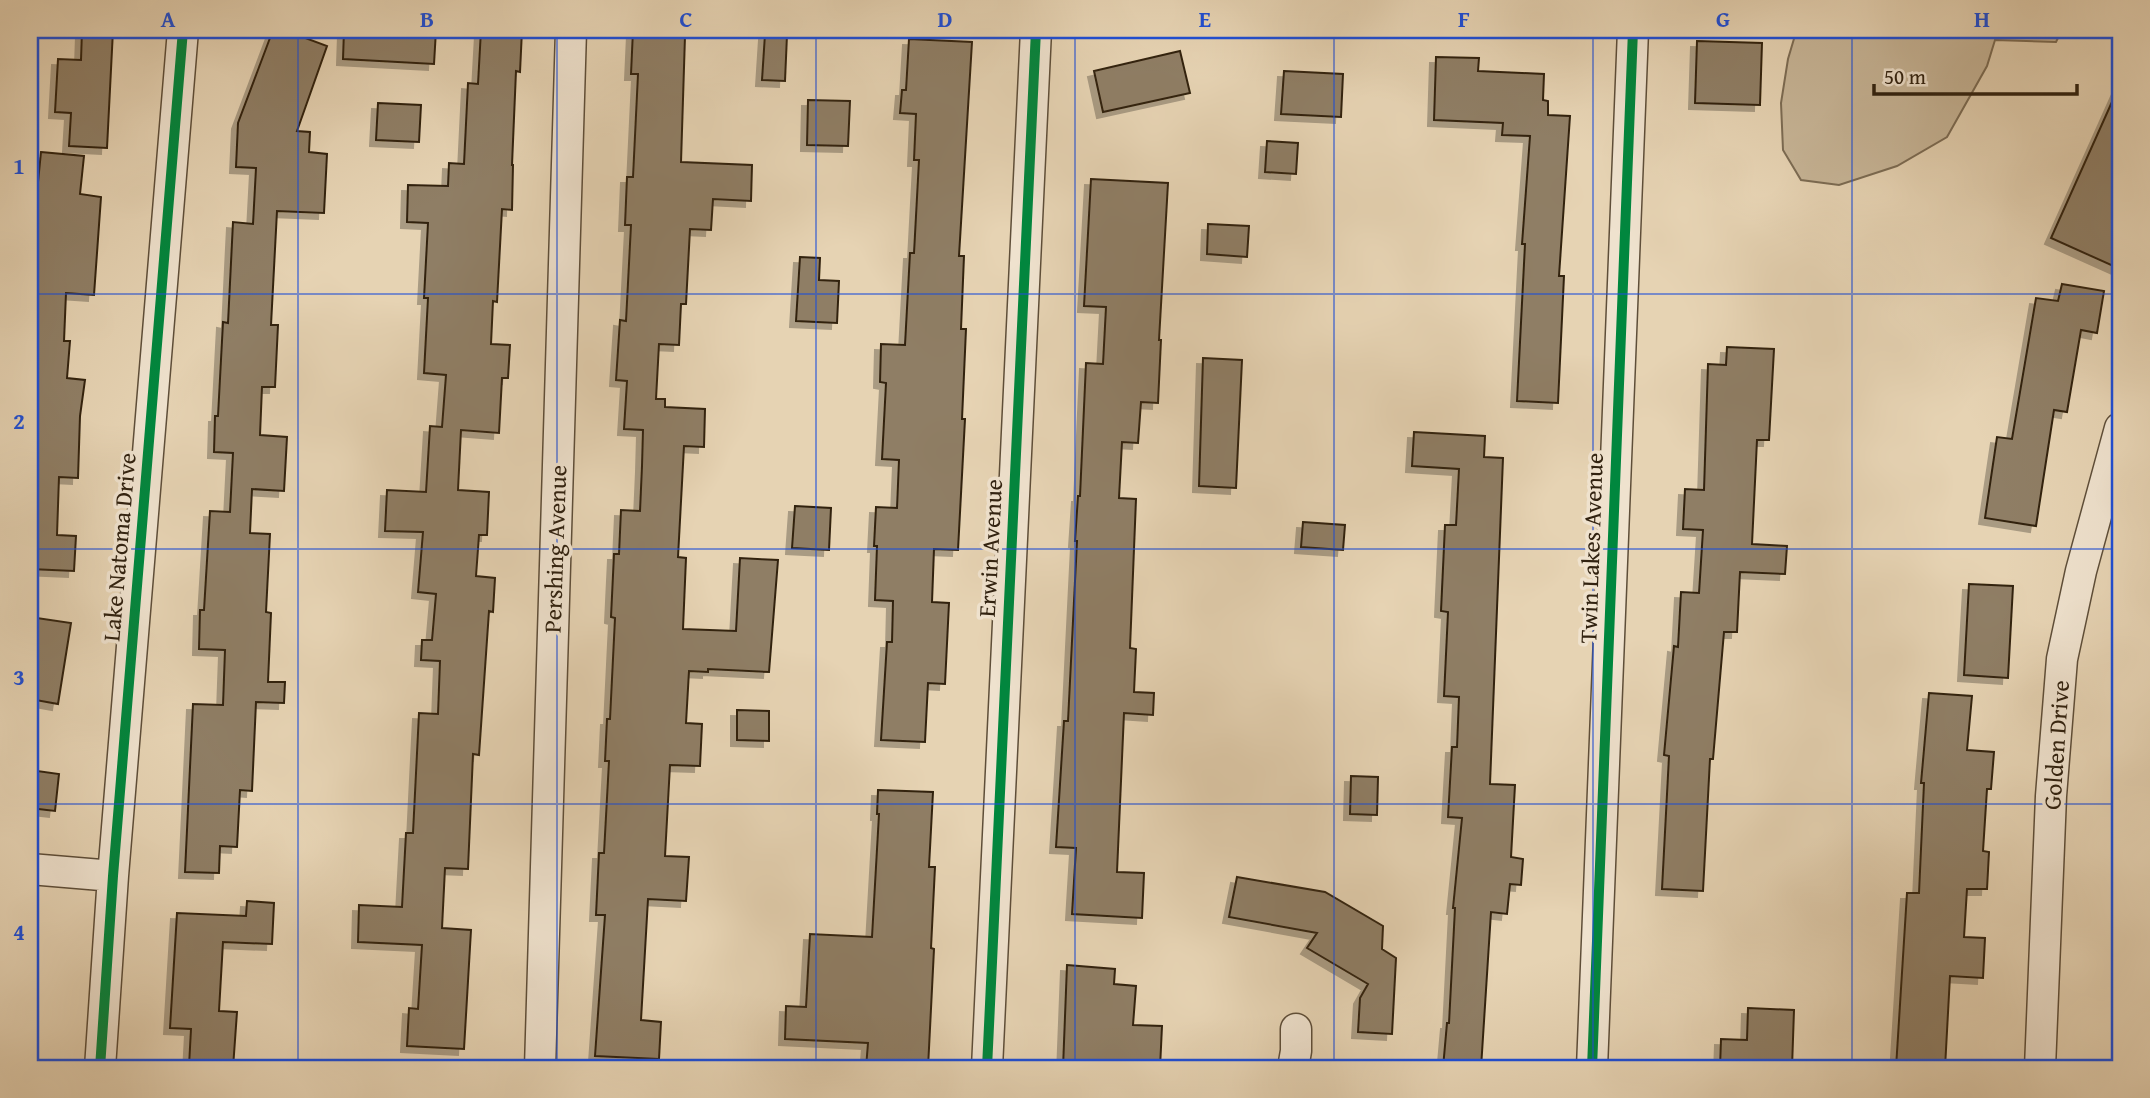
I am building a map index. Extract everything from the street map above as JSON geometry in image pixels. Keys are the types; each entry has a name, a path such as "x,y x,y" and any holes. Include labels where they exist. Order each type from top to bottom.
{"street":[{"name":"Lake Natoma Drive","path":"100,1068 113,876 183,30"},
{"name":"Pershing Avenue","path":"540,1068 571,30"},
{"name":"Erwin Avenue","path":"987,1068 1035,30"},
{"name":"Twin Lakes Avenue","path":"1592,1068 1633,30"},
{"name":"Golden Drive","path":"2040,1068 2051,796 2062,659 2088,544 2120,428"},
{"path":"30,869 113,876"},
{"path":"1293,1068 1296,1029"}],"shaded area":[{"path":"1745,30 2062,30 2056,42 1995,40 1987,66 1947,137 1897,166 1839,185 1801,180 1783,150 1781,103 1788,59 1796,32"}],"building":[{"path":"82,30 113,30 107,148 69,146 71,113 55,112 58,59 81,60"},
{"path":"273,30 284,30 327,46 297,131 310,132 309,152 327,154 324,213 277,211 271,325 278,325 275,387 262,387 260,435 287,437 284,491 252,489 250,533 270,534 266,612 271,613 268,682 285,682 284,703 256,702 252,791 240,790 237,847 220,846 219,873 185,872 193,704 223,705 225,650 199,649 200,610 204,610 210,511 230,512 233,453 214,452 223,322 228,323 233,222 253,224 256,168 236,167 238,123"},
{"path":"344,30 436,30 434,64 343,59"},
{"path":"481,30 522,30 520,72 516,71 512,210 502,209 497,302 493,301 491,344 510,345 508,378 502,378 499,433 461,430 458,490 489,492 487,535 479,535 476,576 495,578 493,612 489,611 479,755 473,754 468,869 445,868 442,928 471,930 464,1049 407,1046 409,1008 418,1009 422,945 358,942 359,905 402,907 406,833 413,833 419,713 438,714 440,661 421,660 422,640 432,640 436,594 418,592 423,532 385,531 387,490 426,492 430,426 442,427 446,375 424,373 428,223 407,222 408,185 448,186 449,163 464,164 468,83 478,84"},
{"path":"633,30 672,30 671,35 685,36 681,162 752,165 751,201 713,199 711,230 690,229 686,304 681,304 679,345 659,344 656,399 665,399 665,407 705,409 704,447 684,446 678,557 686,558 683,629 736,631 740,558 778,560 769,672 708,669 708,672 689,671 686,723 702,724 700,766 670,765 665,856 689,857 686,901 648,899 641,1020 661,1022 659,1059 595,1056 605,915 596,915 599,853 604,853 609,761 605,761 615,618 611,617 614,554 619,554 621,510 640,511 642,466 643,430 624,429 627,381 616,380 620,320 626,321 631,225 625,225 627,177 633,177 638,74 631,74"},
{"path":"765,34 787,35 785,81 762,80"},
{"path":"909,39 972,42 959,256 964,256 961,329 966,329 962,419 965,419 958,550 934,549 932,602 949,603 945,684 928,683 925,742 881,740 887,642 892,642 893,601 875,600 876,507 897,508 899,460 882,459 886,383 880,382 881,344 905,345 910,253 914,253 919,160 914,160 916,114 900,113 902,90 906,90"},
{"path":"1697,41 1762,43 1760,105 1695,103"},
{"path":"1180,51 1190,93 1103,112 1094,71"},
{"path":"1436,57 1479,58 1478,71 1544,74 1543,100 1548,101 1548,115 1570,116 1559,276 1564,276 1558,403 1517,401 1525,244 1522,244 1530,136 1502,135 1503,123 1434,120"},
{"path":"1284,71 1343,74 1341,117 1281,114"},
{"path":"2120,84 2120,269 2051,238"},
{"path":"808,100 850,101 848,146 807,145"},
{"path":"378,103 421,105 419,142 376,140"},
{"path":"1267,141 1298,143 1296,174 1265,172"},
{"path":"41,152 84,156 80,194 101,197 94,295 66,293 64,341 70,341 67,378 85,380 80,416 78,478 59,477 57,535 76,536 74,571 30,569 30,262"},
{"path":"1091,179 1168,183 1158,403 1141,402 1138,443 1122,442 1119,498 1136,499 1130,648 1136,649 1134,692 1154,693 1153,715 1124,713 1117,872 1144,873 1142,918 1072,914 1076,848 1056,847 1064,721 1068,721 1086,363 1103,364 1106,307 1084,306"},
{"path":"1208,224 1249,226 1247,257 1207,254"},
{"path":"800,257 820,258 819,280 839,281 837,323 796,321"},
{"path":"2062,284 2104,291 2097,333 2081,330 2067,412 2054,410 2036,526 1985,518 1997,437 2012,439 2036,298 2058,301"},
{"path":"1727,347 1774,349 1769,440 1757,440 1752,544 1787,546 1785,574 1740,572 1737,632 1724,632 1713,759 1710,759 1703,891 1662,889 1669,756 1664,755 1674,646 1678,647 1681,592 1699,593 1703,530 1683,529 1685,489 1704,490 1708,364 1726,365"},
{"path":"1203,358 1242,360 1236,488 1199,486"},
{"path":"1414,432 1485,436 1484,457 1503,458 1490,784 1515,785 1511,857 1523,859 1521,885 1510,884 1507,914 1491,912 1481,1068 1443,1068 1449,1023 1453,908 1462,818 1448,817 1452,747 1457,747 1459,697 1444,696 1448,612 1441,611 1445,525 1456,525 1459,469 1412,466"},
{"path":"795,506 831,508 829,550 792,548"},
{"path":"1303,522 1345,525 1343,550 1301,547"},
{"path":"1969,584 2013,586 2008,678 1964,675"},
{"path":"30,617 71,623 58,704 30,699"},
{"path":"1929,693 1972,696 1967,750 1994,752 1991,789 1987,789 1983,851 1989,852 1987,889 1967,889 1964,937 1985,938 1983,978 1950,976 1945,1068 1896,1068 1907,893 1919,893 1924,783 1921,783"},
{"path":"737,710 769,711 769,741 737,740"},
{"path":"30,770 59,774 55,811 30,808"},
{"path":"1351,776 1378,777 1377,815 1350,814"},
{"path":"878,790 933,792 929,867 935,867 931,948 934,949 928,1068 866,1068 868,1043 785,1039 786,1006 806,1007 810,934 872,937"},
{"path":"1237,877 1325,892 1383,926 1382,949 1396,958 1392,1034 1358,1032 1360,998 1368,984 1307,948 1317,933 1229,917"},
{"path":"247,901 274,903 272,944 223,942 219,1011 237,1012 233,1068 189,1066 191,1029 170,1028 177,913 246,916"},
{"path":"1067,965 1115,969 1114,984 1136,986 1133,1025 1162,1026 1160,1068 1063,1068"},
{"path":"1748,1008 1794,1010 1792,1068 1720,1068 1721,1039 1747,1040"}],"cycle path":[{"path":"100,1068 113,876 183,30"},
{"path":"987,1068 1036,30"},
{"path":"1592,1068 1633,30"}]}
